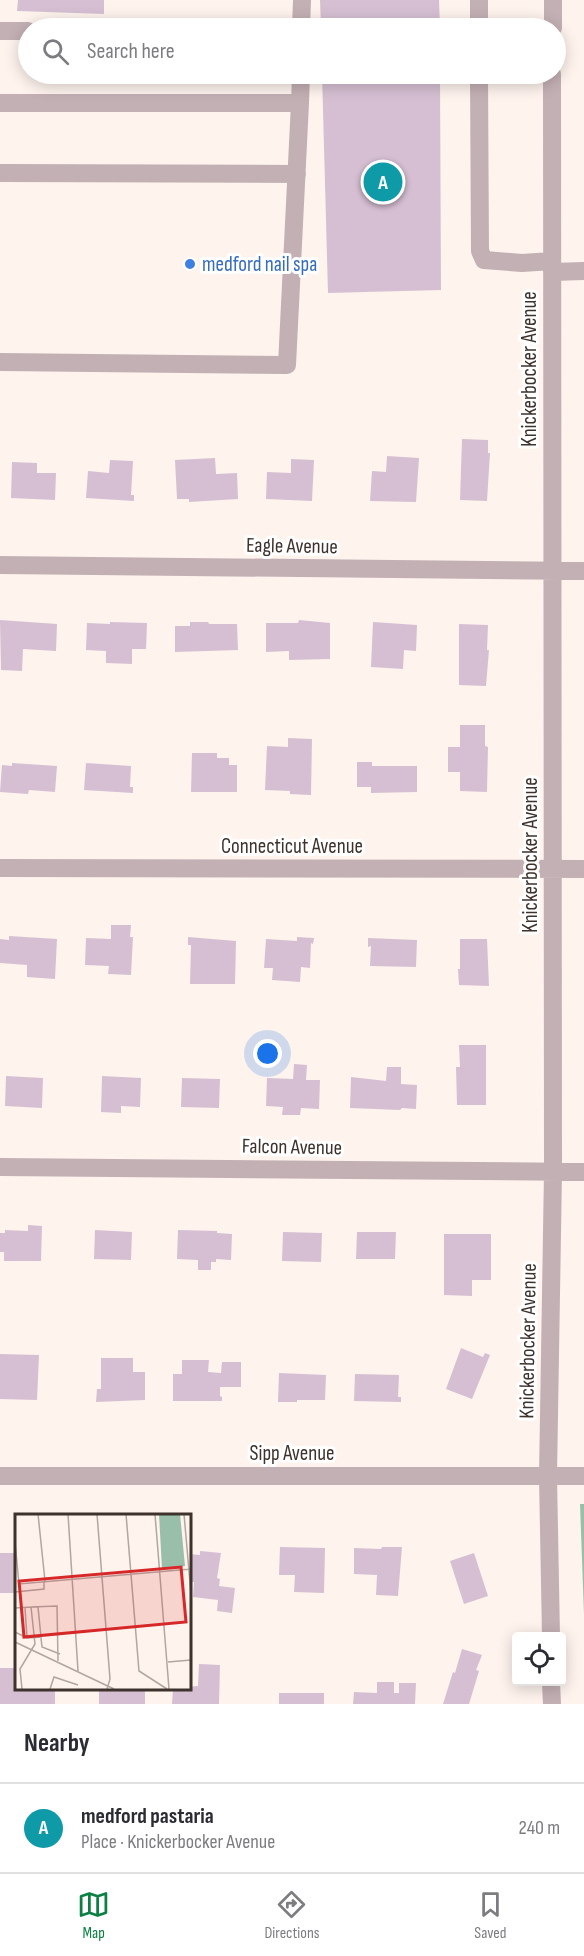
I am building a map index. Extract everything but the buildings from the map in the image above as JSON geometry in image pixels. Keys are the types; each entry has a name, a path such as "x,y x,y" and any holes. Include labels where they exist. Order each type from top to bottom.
{"street":[{"path":"302,0 302,18"},
{"path":"479,0 479,18"},
{"path":"552,18 553,0"},
{"path":"0,31 18,31"},
{"path":"0,362 287,365 301,84"},
{"path":"479,84 480,251 484,260 584,271"},
{"name":"Knickerbocker Avenue","path":"551,1632 548,1476 553,1172 552,84"},
{"path":"0,103 300,103"},
{"path":"0,173 297,174"},
{"name":"Eagle Avenue","path":"0,565 584,571"},
{"name":"Connecticut Avenue","path":"0,868 584,868"},
{"name":"Falcon Avenue","path":"0,1167 584,1172"},
{"name":"Sipp Avenue","path":"0,1476 584,1476"},
{"path":"551,1686 552,1704"}],"green space":[{"path":"580,1504 584,1504 584,1614"}],"place":[{"name":"medford pastaria","path":"383,182"},
{"name":"medford nail spa","path":"190,264"}]}
